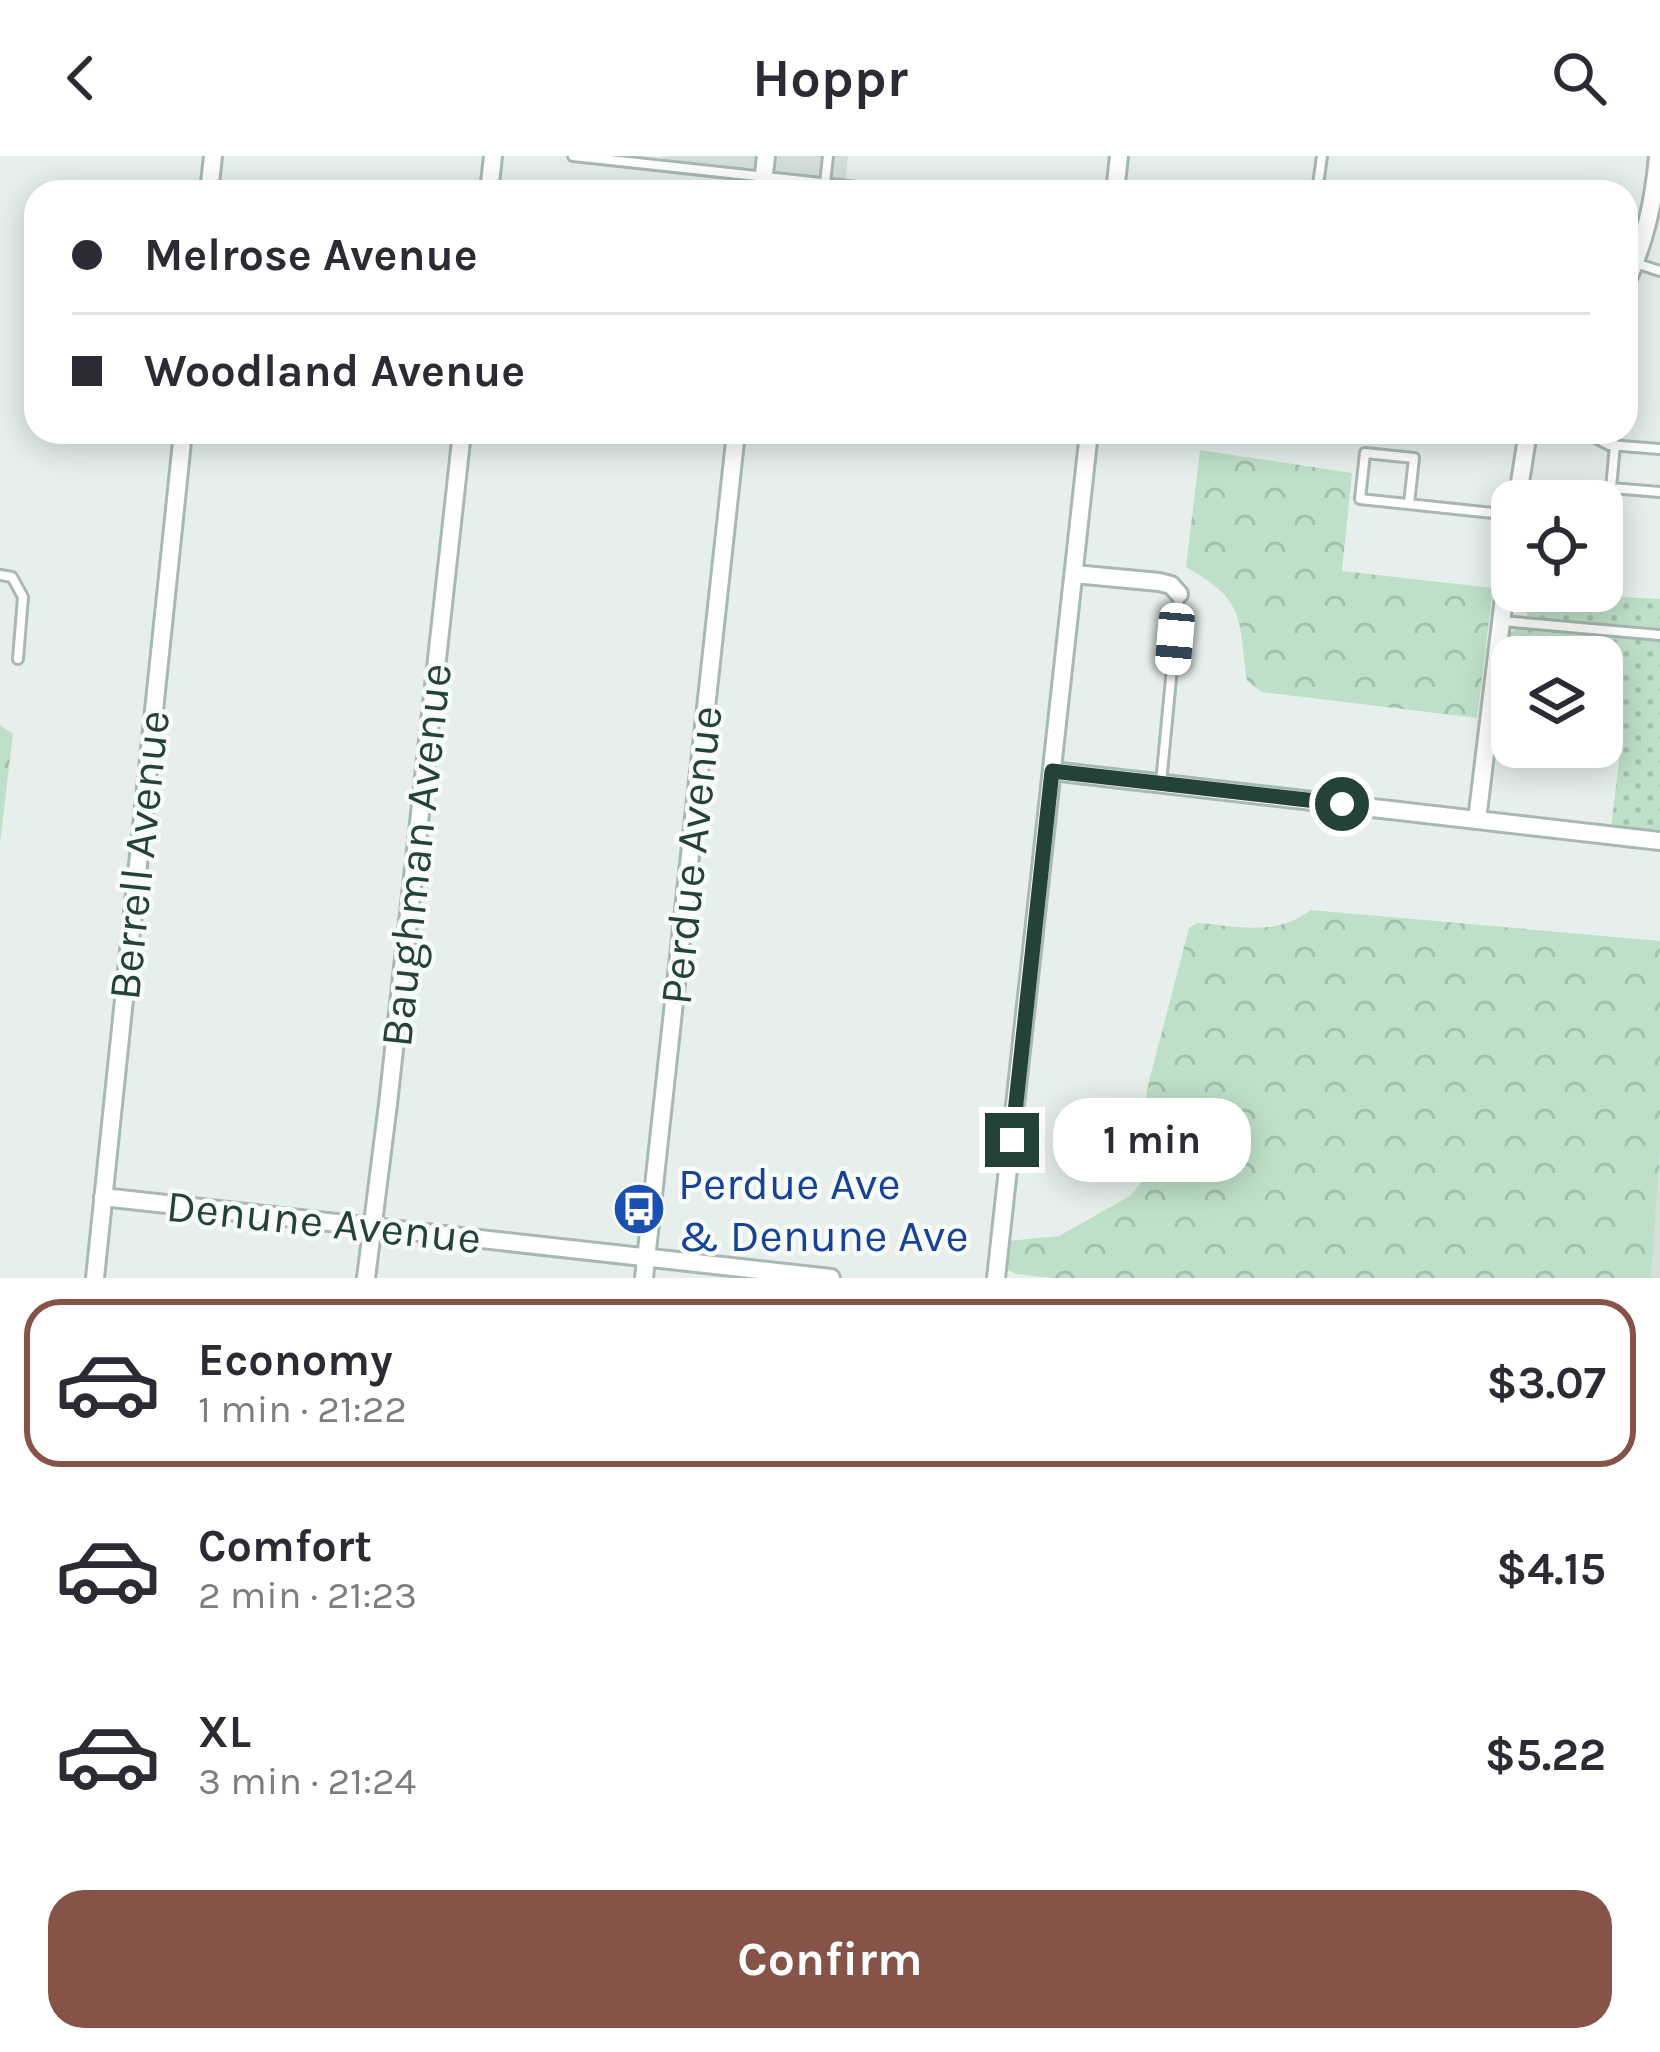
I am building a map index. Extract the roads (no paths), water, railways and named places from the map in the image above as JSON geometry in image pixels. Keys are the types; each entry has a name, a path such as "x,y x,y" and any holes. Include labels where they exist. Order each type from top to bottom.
{"street":[{"path":"1638,248 1647,233 1654,202 1658,156"},
{"name":"Berrell Avenue","path":"95,1278 182,444"},
{"name":"Baughman Avenue","path":"365,1278 461,444"},
{"name":"Perdue Avenue","path":"644,1278 735,444"},
{"path":"996,1278 1088,444"},
{"path":"1520,480 1526,444"},
{"path":"1073,574 1159,582 1171,585 1179,594"},
{"path":"1477,820 1501,612"},
{"path":"1052,771 1660,841"},
{"name":"Denune Avenue","path":"103,1197 831,1278"}],"lane":[{"path":"573,156 736,180"},
{"path":"1660,449 1615,445 1611,488 1660,492"},
{"path":"1409,505 1414,458 1364,453 1360,500 1409,505 1491,513"},
{"path":"0,575 12,577 23,597 18,659"},
{"path":"1161,783 1179,594"},
{"path":"1500,621 1660,635"}],"place":[{"name":"Perdue Ave & Denune Ave","path":"639,1209"}]}
